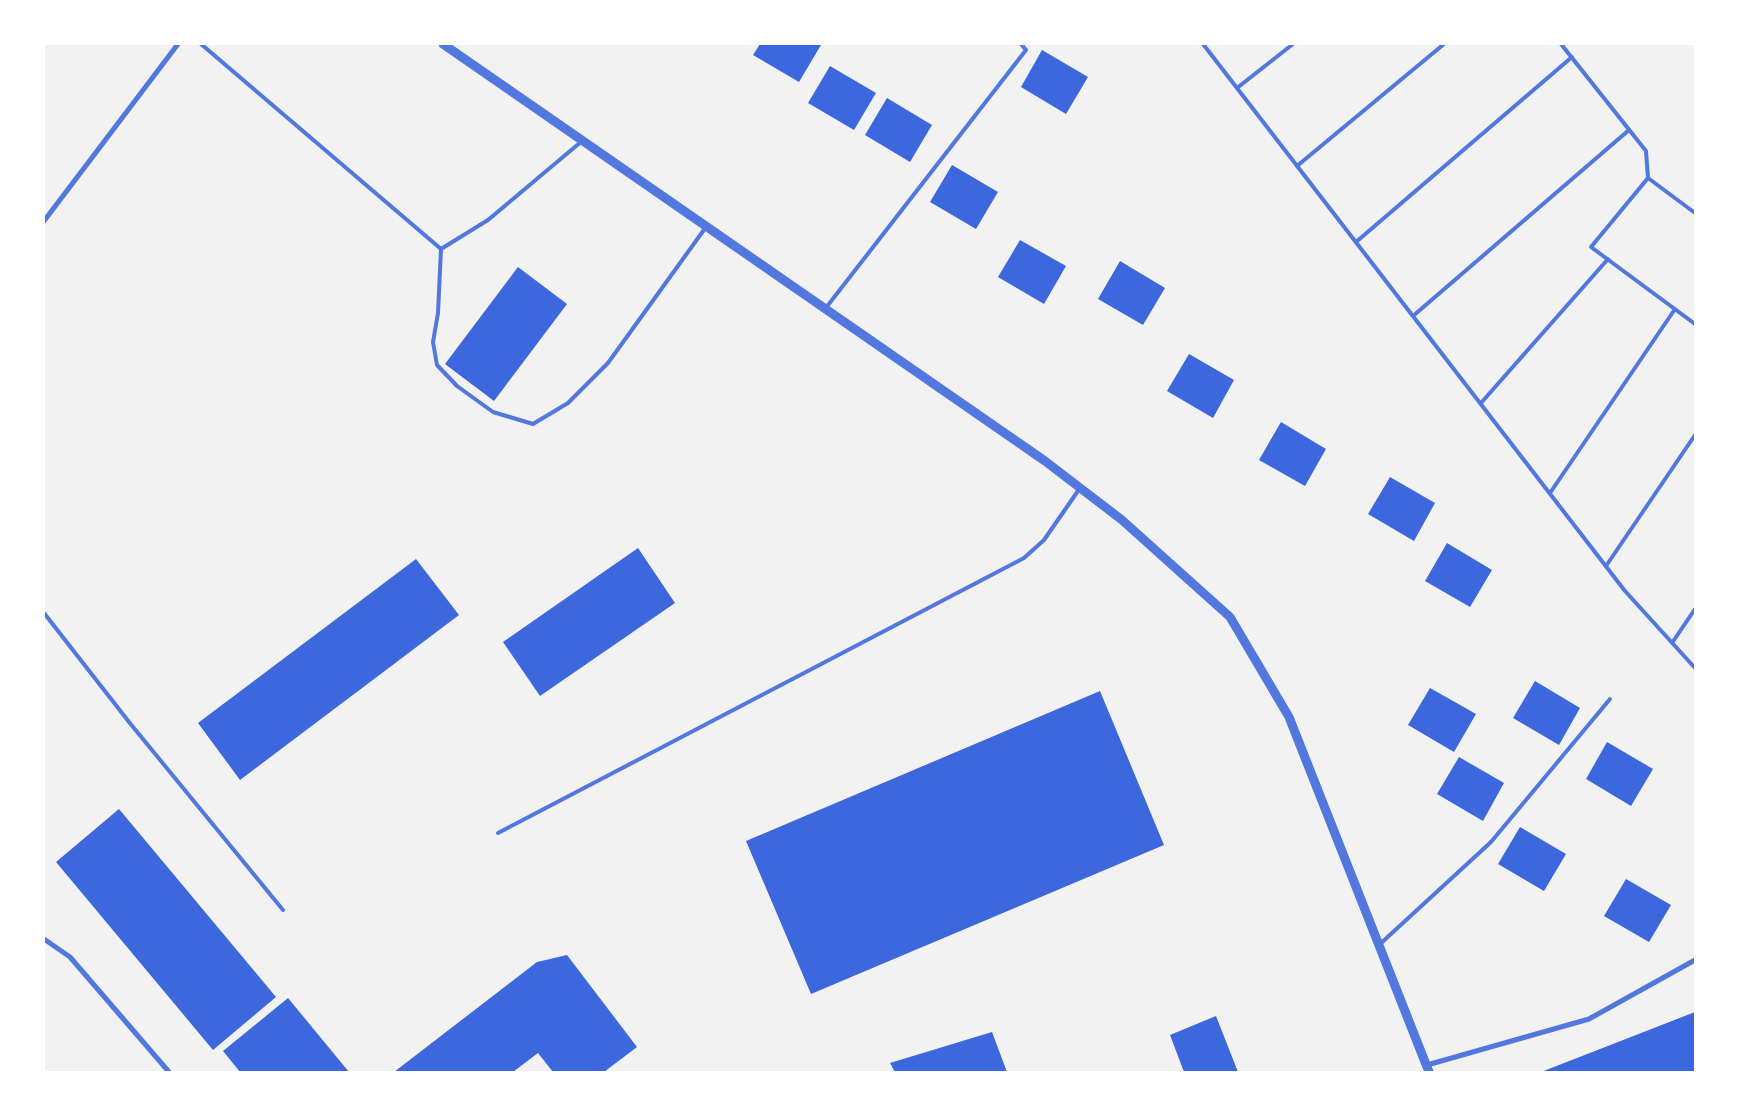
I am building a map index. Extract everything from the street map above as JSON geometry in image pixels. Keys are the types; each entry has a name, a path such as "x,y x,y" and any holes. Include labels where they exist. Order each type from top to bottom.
{"street":[{"path":"44,221 178,44"},
{"path":"442,44 1080,488 1122,520 1230,617 1289,717 1428,1068 1589,1019 1695,960"},
{"path":"44,939 70,957 169,1072"}],"lane":[{"path":"201,44 441,249"},
{"path":"825,309 1026,50 1021,44"},
{"path":"1203,44 1625,591 1695,668"},
{"path":"1237,88 1292,44"},
{"path":"1297,166 1444,44"},
{"path":"1561,44 1646,151 1648,178 1591,247 1695,324"},
{"path":"1356,242 1572,57"},
{"path":"1413,316 1629,130"},
{"path":"441,249 488,220 582,141"},
{"path":"1648,178 1695,213"},
{"path":"441,249 438,312 433,342 436,365 457,386 493,412 533,424 568,404 608,363 706,227"},
{"path":"1480,403 1608,259"},
{"path":"1550,493 1675,309"},
{"path":"1606,566 1695,435"},
{"path":"498,833 1024,558 1044,540 1080,488"},
{"path":"1672,643 1695,609"},
{"path":"44,613 129,722 283,910"},
{"path":"1379,945 1491,842 1610,699"}],"building":[{"path":"760,44 821,45 799,82 753,55"},
{"path":"1042,50 1088,77 1066,114 1021,87"},
{"path":"830,66 876,93 854,130 808,103"},
{"path":"887,98 932,125 910,162 865,135"},
{"path":"952,165 998,192 976,229 930,202"},
{"path":"1020,240 1066,266 1044,304 998,277"},
{"path":"1120,261 1165,288 1143,325 1098,299"},
{"path":"518,267 567,304 494,401 445,364"},
{"path":"1189,354 1234,380 1213,418 1167,391"},
{"path":"1281,422 1326,449 1305,486 1259,460"},
{"path":"1390,477 1435,503 1414,541 1368,514"},
{"path":"1447,543 1492,570 1470,607 1425,581"},
{"path":"638,548 675,603 540,696 503,642"},
{"path":"416,559 459,615 240,780 198,723"},
{"path":"1535,681 1580,708 1559,745 1513,718"},
{"path":"1430,688 1476,714 1454,752 1408,725"},
{"path":"1100,691 1164,845 811,994 746,841"},
{"path":"1607,742 1653,769 1631,806 1586,779"},
{"path":"1459,757 1504,783 1483,821 1437,794"},
{"path":"119,809 276,997 213,1050 56,862"},
{"path":"1520,827 1566,854 1544,891 1498,864"},
{"path":"1626,879 1671,905 1649,942 1604,916"},
{"path":"567,955 637,1047 604,1072 553,1072 538,1053 513,1072 394,1072 537,962"},
{"path":"288,998 349,1072 240,1072 223,1051"},
{"path":"1695,1012 1695,1072 1541,1072"},
{"path":"1216,1016 1238,1072 1184,1072 1170,1035"},
{"path":"992,1032 1007,1072 895,1072 890,1063"}]}
